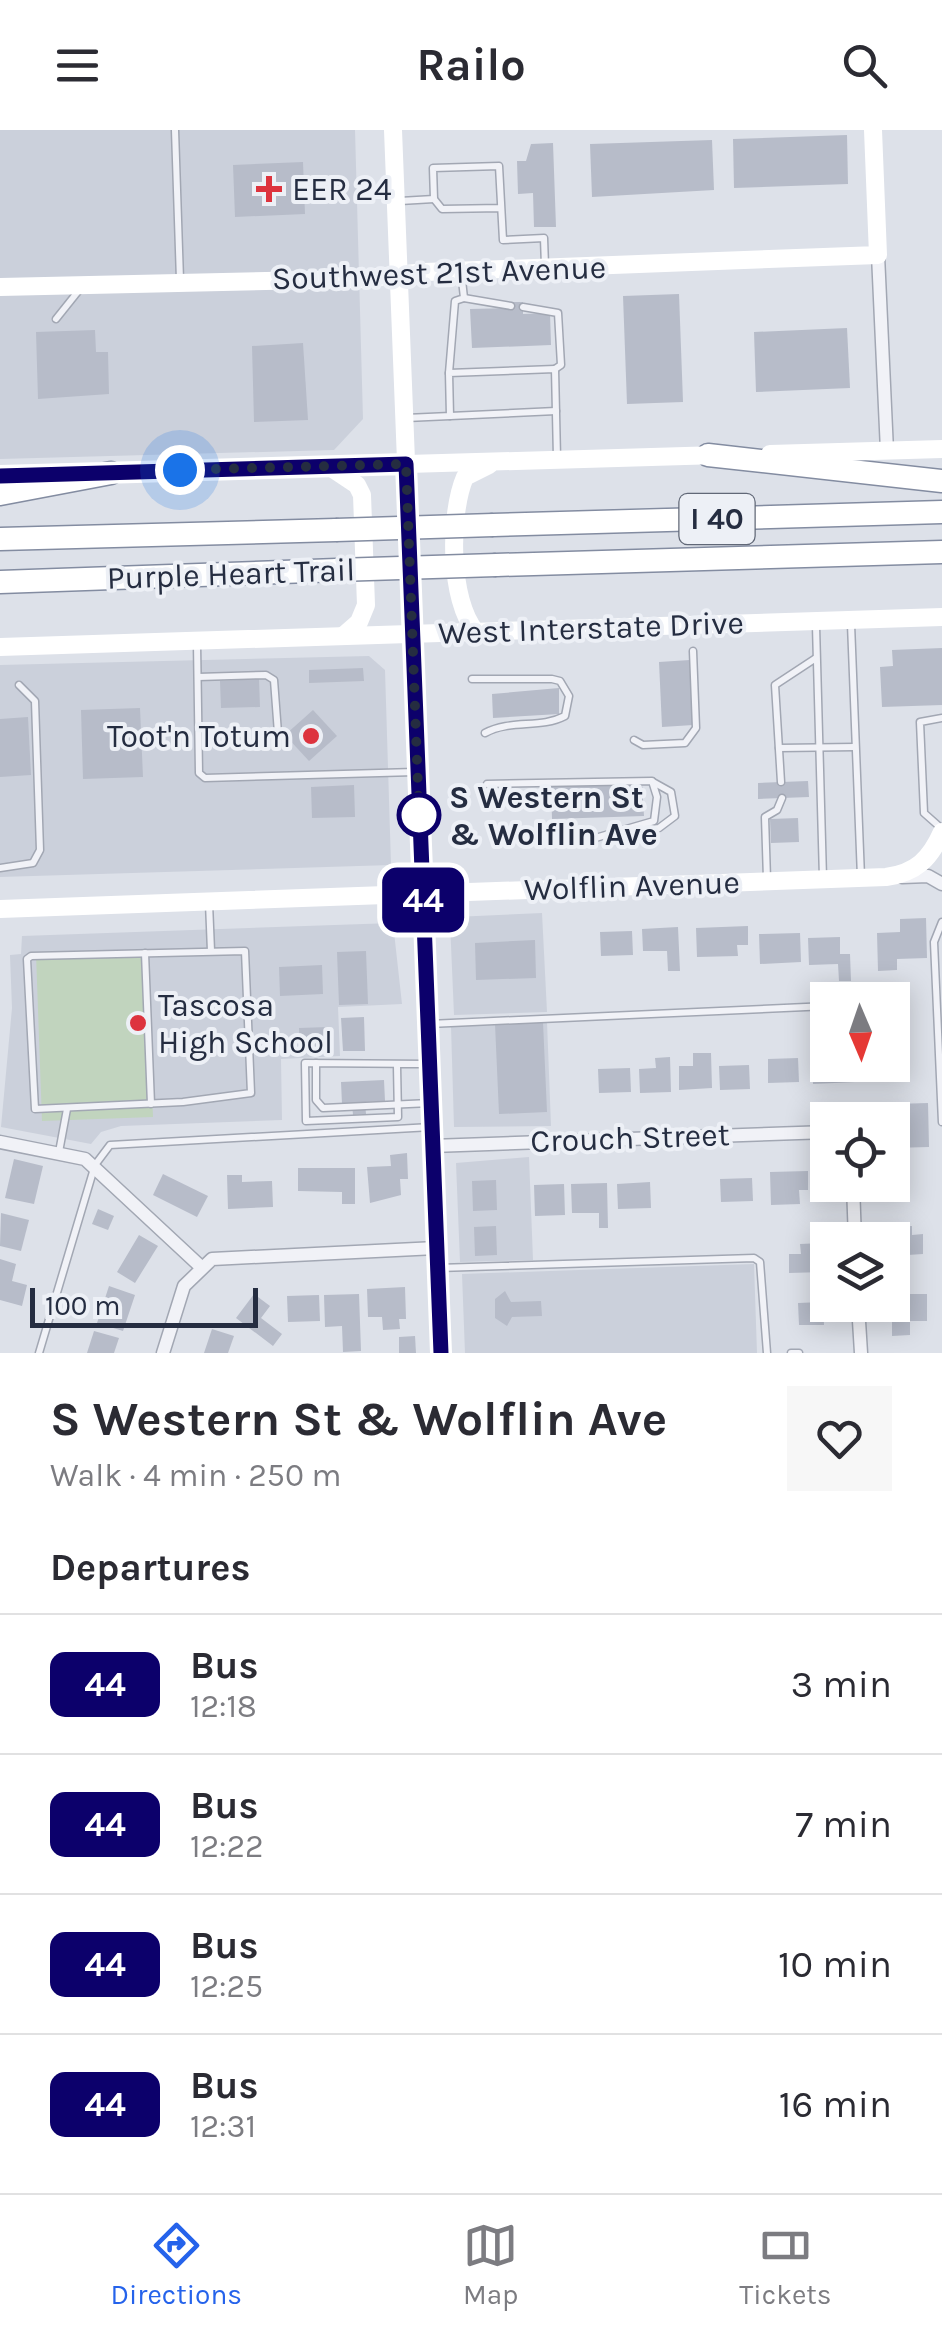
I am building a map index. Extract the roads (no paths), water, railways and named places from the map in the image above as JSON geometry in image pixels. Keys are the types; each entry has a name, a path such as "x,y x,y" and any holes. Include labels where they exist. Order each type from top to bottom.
{"highway":[{"path":"708,455 942,481"},
{"path":"0,494 111,472"},
{"name":"Purple Heart Trail","path":"0,540 942,512"},
{"name":"Purple Heart Trail","path":"0,582 942,552"}],"main road":[{"path":"393,130 441,1353"},
{"path":"873,130 878,256"},
{"name":"Southwest 21st Avenue","path":"0,288 878,256"},
{"path":"0,476 942,449"},
{"path":"476,632 464,618 458,599 458,492 472,470 504,461"},
{"path":"329,466 357,485 362,495 366,605 359,622 342,636"},
{"name":"West Interstate Drive","path":"0,648 942,617"},
{"name":"Wolflin Avenue","path":"0,909 886,877 915,869 942,830"}],"street":[{"path":"878,256 887,450"},
{"path":"886,877 928,876 942,884"},
{"name":"Crouch Street","path":"432,1136 810,1132"},
{"path":"0,1142 59,1152 95,1165 200,1266"},
{"path":"162,1353 184,1286 200,1266 225,1256 436,1248"},
{"path":"859,1322 862,1353"}],"lane":[{"path":"175,130 180,281"},
{"path":"501,208 442,208 434,199 433,168 499,166 503,240 544,238 546,268"},
{"path":"396,201 434,199"},
{"path":"461,270 464,298"},
{"path":"56,319 84,284"},
{"path":"450,416 450,316 455,302 464,298 511,306"},
{"path":"448,372 555,369 562,365 558,313 523,308"},
{"path":"555,369 557,460"},
{"path":"404,418 556,412"},
{"path":"850,619 861,878"},
{"path":"816,620 824,879"},
{"path":"196,641 199,773 205,778 416,772"},
{"path":"634,740 643,745 676,744 691,736 696,728 693,651"},
{"path":"781,782 775,685 816,658"},
{"path":"198,676 266,676 274,680 278,732"},
{"path":"472,680 560,681 569,696 565,716 556,721 510,723 486,734"},
{"path":"0,868 33,863 40,850 35,700 19,686"},
{"path":"942,718 920,722 924,813 942,830"},
{"path":"779,748 856,747"},
{"path":"627,832 654,821 658,798 652,781"},
{"path":"488,784 652,781 671,792 675,816 659,828 585,841"},
{"path":"767,881 765,817 776,810 782,798"},
{"path":"210,902 211,951"},
{"path":"942,922 934,942 942,1122"},
{"path":"245,952 251,1093 151,1104 33,1107 27,958 145,954 245,952"},
{"path":"145,954 151,1104"},
{"path":"428,1024 810,1007"},
{"path":"398,1066 399,1115 394,1118 306,1121 303,1065 390,1061 398,1066 429,1064"},
{"path":"316,1062 316,1100 323,1108 431,1102"},
{"path":"59,1152 67,1109"},
{"path":"39,1353 100,1153 126,1142 432,1136"},
{"path":"437,1268 754,1258 760,1262 767,1353"},
{"path":"791,1353 799,1353"}],"place":[{"name":"EER 24","path":"269,189"},
{"name":"Toot'n Totum","path":"311,736"},
{"name":"S Western St & Wolflin Ave","path":"419,815"},
{"name":"Tascosa High School","path":"138,1023"}]}
